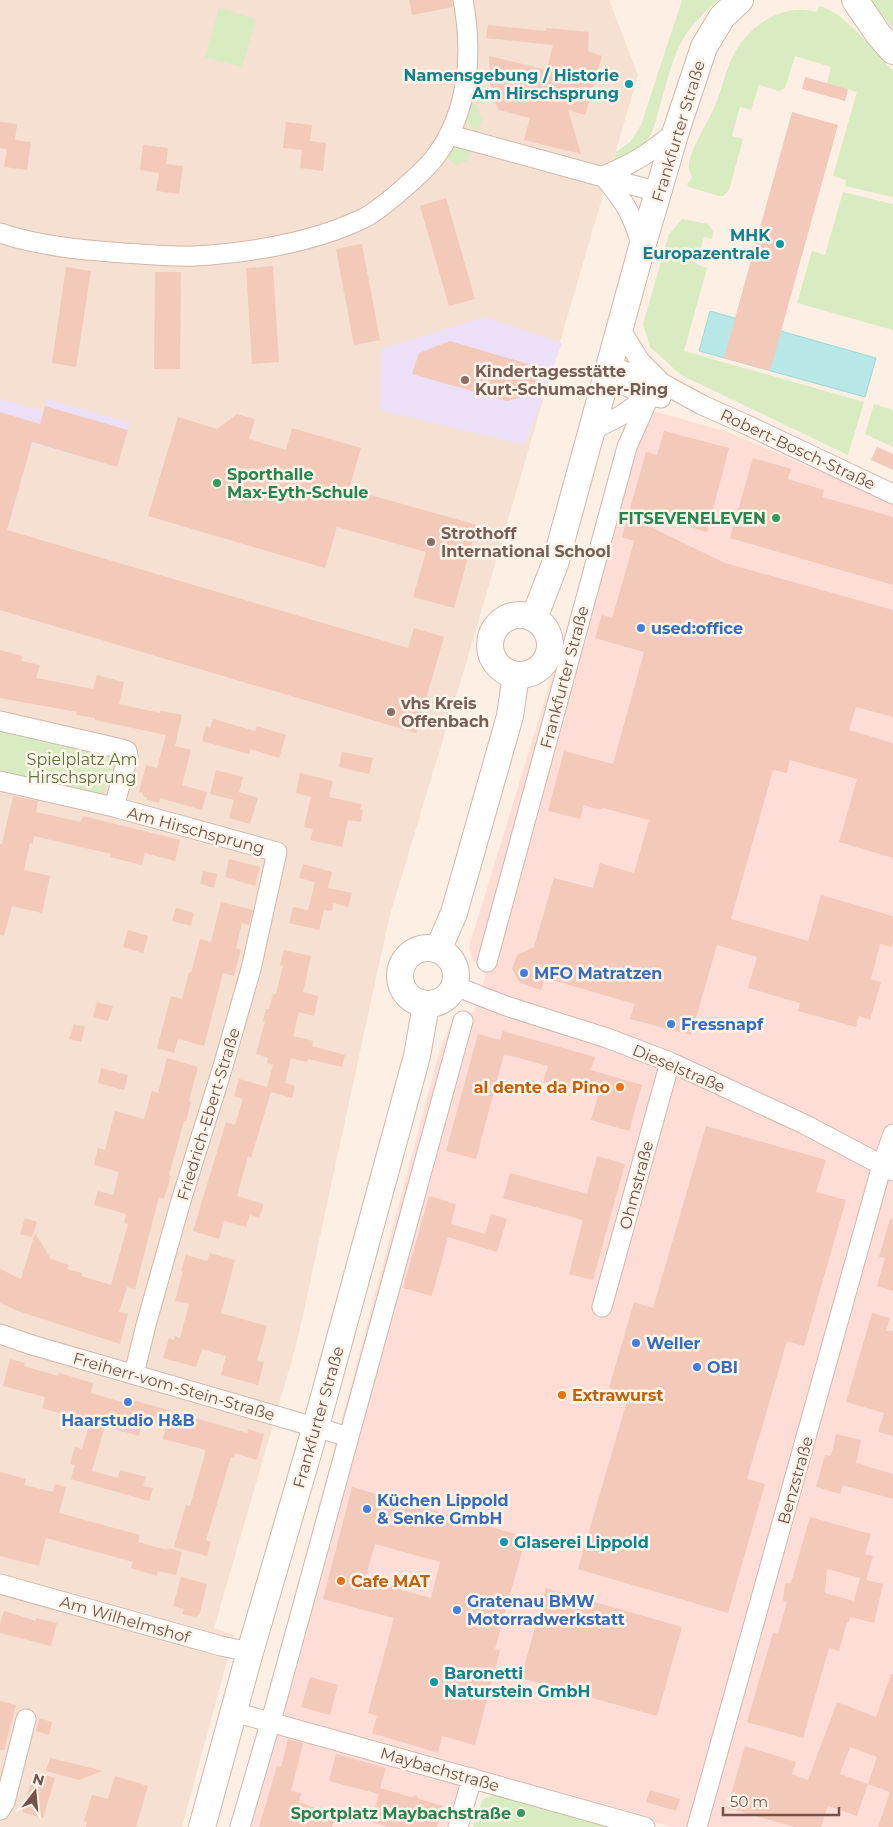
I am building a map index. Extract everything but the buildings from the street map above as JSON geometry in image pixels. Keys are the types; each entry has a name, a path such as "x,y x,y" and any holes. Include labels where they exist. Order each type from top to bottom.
{"street":[{"path":"0,233 44,244 102,251 193,256 274,246 329,231 366,217 393,197 427,167 450,134 463,97 468,68 468,44 463,0"},
{"name":"Frankfurter Straße","path":"534,618 555,564 642,247 676,131 704,47 722,17 740,0"},
{"path":"851,3 893,51"},
{"path":"603,176 628,166 641,158 676,131"},
{"path":"450,134 658,192"},
{"path":"603,176 634,218 642,247"},
{"path":"591,432 622,415 655,389 620,327"},
{"name":"Robert-Bosch-Straße","path":"607,370 621,370 655,389 702,405 746,424 893,494"},
{"name":"Frankfurter Straße","path":"487,962 627,447 655,389"},
{"path":"524,615 534,618 547,631 550,649 542,666 526,674 516,675 501,668 495,662 490,646 496,626 509,618 524,615"},
{"path":"438,950 454,913 510,716 516,675"},
{"name":"Am Hirschsprung","path":"0,721 122,748 127,751 128,756 114,807"},
{"name":"Am Hirschsprung","path":"0,781 114,807 277,852"},
{"name":"Friedrich-Ebert-Straße","path":"134,1374 180,1204 251,969 277,852"},
{"path":"429,948 438,950 446,954 455,966 457,974 455,986 442,1001 426,1005 417,1002 409,997 403,989 400,980 404,961 411,954 419,950 429,948"},
{"name":"Dieselstraße","path":"455,986 506,1006 607,1038 670,1062 804,1124 888,1168"},
{"name":"Frankfurter Straße","path":"202,1827 250,1652 316,1426 417,1056 426,1005"},
{"path":"240,1827 271,1722 463,1022"},
{"name":"Ohmstraße","path":"602,1308 670,1062"},
{"name":"Benzstraße","path":"697,1827 888,1168 893,1134"},
{"name":"Freiherr-vom-Stein-Straße","path":"0,1334 32,1345 349,1436"},
{"name":"Am Wilhelmshof","path":"0,1584 221,1646 250,1652"},
{"name":"Maybachstraße","path":"234,1712 645,1827"},
{"path":"0,1810 5,1802 26,1719"},
{"path":"458,1827 472,1778"}],"shaded area":[{"path":"0,0 609,0 638,75 467,660 389,918 297,1342 214,1628 234,1635 182,1827 0,1827"},
{"name":"Kindertagesstätte Kurt-Schumacher-Ring","path":"485,317 562,343 525,445 380,410 381,349"},
{"path":"0,399 43,411 47,399 130,423 117,467 32,443 0,554"},
{"path":"657,412 728,432 893,503 893,1827 671,1827 464,1767 447,1827 234,1827 439,1053 453,1018 474,1012 486,975 473,961 469,947 572,611 618,441 626,423"}],"green space":[{"path":"682,0 719,0 695,23 680,45 670,70 654,127 649,137 643,145 613,162 616,152 630,142 641,125"},
{"path":"872,0 893,0 893,29 874,4"},
{"path":"819,6 829,9 848,24 893,71 893,197 845,186 846,180 833,176 857,92 827,83 831,67 795,56 785,88 779,91 759,85 751,110 740,107 732,136 743,139 729,190 723,196 719,196 689,187 687,184 692,178 689,167 691,154 716,104 737,48 745,37 766,20 778,14 791,11 817,12"},
{"path":"219,8 256,19 242,67 205,57"},
{"path":"466,101 476,104 482,119 478,132 467,122"},
{"path":"462,145 472,148 468,160 456,165 443,154 452,146"},
{"path":"843,192 893,204 893,330 797,303 812,251 825,255"},
{"path":"682,219 708,224 713,231 712,239 704,237 696,264 707,268 684,351 864,402 848,455 681,375 650,347 643,324 669,234"},
{"path":"874,404 893,410 893,447 865,434"},
{"name":"Spielplatz Am Hirschsprung","path":"0,728 118,754 103,796 0,772"},
{"name":"Sportplatz Maybachstraße","path":"494,1794 617,1827 473,1827 483,1799"}],"water":[{"path":"710,311 876,358 865,397 699,351"}],"place":[{"name":"Namensgebung / Historie Am Hirschsprung","path":"629,84"},
{"name":"MHK Europazentrale","path":"780,244"},
{"name":"Kindertagesstätte Kurt-Schumacher-Ring","path":"465,380"},
{"name":"Sporthalle Max-Eyth-Schule","path":"217,483"},
{"name":"FITSEVENELEVEN","path":"776,518"},
{"name":"Strothoff International School","path":"431,542"},
{"name":"used:office","path":"641,628"},
{"name":"vhs Kreis Offenbach","path":"391,712"},
{"name":"MFO Matratzen","path":"524,973"},
{"name":"Fressnapf","path":"671,1024"},
{"name":"al dente da Pino","path":"620,1087"},
{"name":"Weller","path":"636,1343"},
{"name":"OBI","path":"697,1367"},
{"name":"Extrawurst","path":"562,1395"},
{"name":"Haarstudio H&B","path":"128,1402"},
{"name":"Küchen Lippold & Senke GmbH","path":"367,1509"},
{"name":"Glaserei Lippold","path":"504,1542"},
{"name":"Cafe MAT","path":"341,1581"},
{"name":"Gratenau BMW Motorradwerkstatt","path":"457,1610"},
{"name":"Baronetti Naturstein GmbH","path":"434,1682"},
{"name":"Sportplatz Maybachstraße","path":"521,1813"}]}
